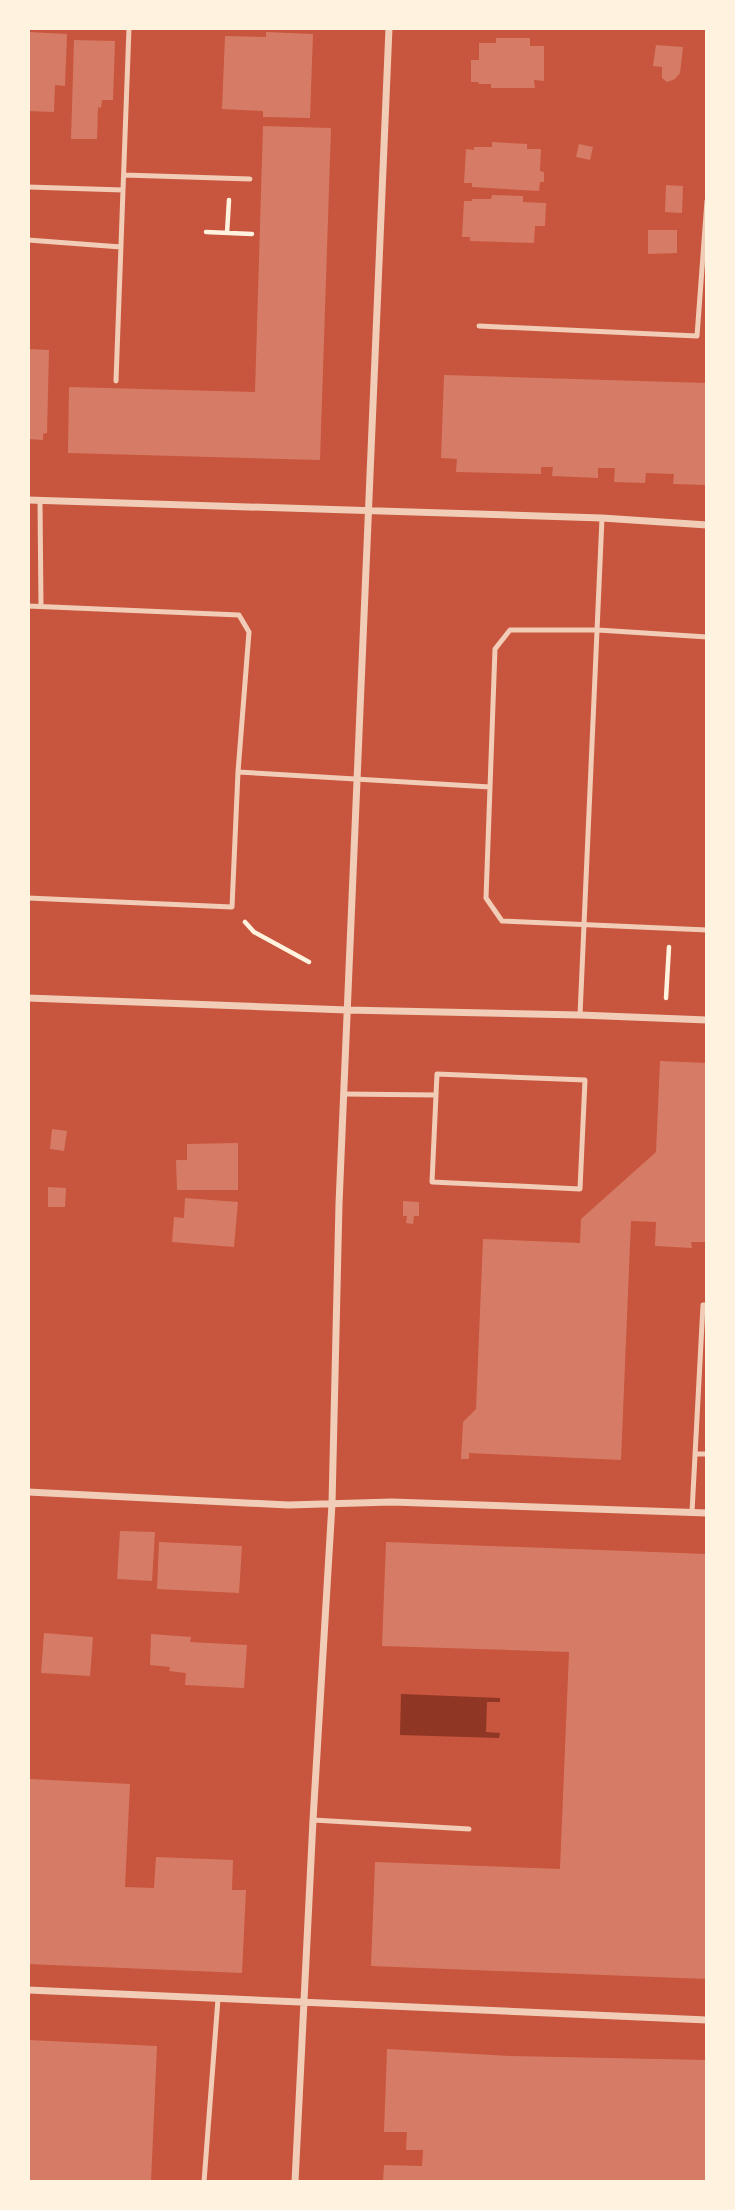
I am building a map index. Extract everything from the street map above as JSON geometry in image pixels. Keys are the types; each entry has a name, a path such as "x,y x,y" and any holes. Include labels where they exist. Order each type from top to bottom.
{"street":[{"path":"295,2182 332,1504 339,1204 389,28"},
{"path":"28,500 602,518 707,525"},
{"path":"28,998 707,1020"},
{"path":"28,1492 288,1505 391,1502 707,1513"},
{"path":"28,1990 707,2020"}],"lane":[{"path":"116,381 129,28"},
{"path":"124,175 250,179"},
{"path":"28,187 123,190"},
{"path":"697,336 707,201"},
{"path":"28,240 121,247"},
{"path":"478,326 707,336"},
{"path":"40,500 41,606"},
{"path":"580,1015 602,518"},
{"path":"28,606 239,615 250,632 238,772 232,907 28,898"},
{"path":"707,637 598,630 510,630 495,649 486,898 502,921 707,930"},
{"path":"238,772 490,787"},
{"path":"437,1074 585,1080 580,1189 432,1182 436,1095 437,1074"},
{"path":"344,1094 436,1095"},
{"path":"692,1512 703,1305 707,1305"},
{"path":"695,1454 707,1454"},
{"path":"313,1820 469,1829"},
{"path":"204,2182 218,1999"}],"path":[{"path":"227,233 229,198"},
{"path":"206,232 252,234"},
{"path":"254,932 309,962"},
{"path":"666,999 668,947"}],"shaded area":[{"path":"401,1694 500,1698 500,1702 487,1702 486,1732 500,1733 499,1738 400,1735"}],"building":[{"path":"28,32 67,34 65,86 55,85 54,112 28,111"},
{"path":"266,32 313,34 310,118 263,117 263,111 222,109 225,36 266,37"},
{"path":"496,38 530,38 530,46 544,46 544,81 534,80 535,88 491,88 491,84 471,82 471,60 479,60 479,43 496,43"},
{"path":"74,40 115,41 113,100 102,100 101,108 98,107 97,139 71,139"},
{"path":"656,45 683,47 680,73 675,79 667,82 662,78 662,67 653,66"},
{"path":"263,126 331,128 320,460 68,453 69,387 255,392"},
{"path":"492,142 527,144 527,149 541,149 540,171 544,172 544,182 540,182 539,191 472,187 472,183 464,183 466,149 492,147"},
{"path":"579,144 593,147 590,160 576,157"},
{"path":"666,185 683,186 682,213 665,212"},
{"path":"492,195 523,196 523,202 546,203 545,226 535,226 534,243 470,241 470,237 462,237 464,201 491,199"},
{"path":"648,230 677,230 677,253 648,254"},
{"path":"28,349 49,350 47,433 43,434 43,440 28,439"},
{"path":"444,375 707,383 707,485 673,484 674,474 646,473 645,483 614,482 615,468 598,468 598,478 552,476 553,467 541,467 541,474 456,472 457,459 441,458"},
{"path":"660,1061 707,1063 707,1242 691,1242 692,1248 655,1246 656,1222 631,1221 621,1460 469,1453 469,1459 461,1459 463,1422 476,1409 483,1239 580,1243 581,1219 656,1152"},
{"path":"52,1129 67,1131 64,1151 50,1149"},
{"path":"238,1143 238,1190 177,1190 176,1160 187,1160 187,1144"},
{"path":"48,1187 66,1188 65,1207 48,1207"},
{"path":"185,1198 238,1202 234,1247 172,1242 174,1217 184,1218"},
{"path":"403,1201 419,1202 419,1216 414,1216 413,1224 406,1223"},
{"path":"120,1531 155,1532 152,1581 117,1579"},
{"path":"159,1542 242,1546 239,1593 157,1589"},
{"path":"386,1542 707,1554 707,1979 371,1966 375,1862 560,1869 569,1652 382,1646"},
{"path":"44,1633 93,1637 90,1676 41,1673"},
{"path":"151,1634 191,1637 190,1642 247,1645 244,1688 185,1685 186,1673 169,1671 170,1667 150,1665"},
{"path":"30,1779 130,1784 125,1887 154,1888 156,1857 233,1860 232,1890 246,1890 242,1973 28,1964"},
{"path":"28,2040 157,2046 151,2182 28,2182"},
{"path":"387,2049 511,2056 707,2060 707,2182 383,2182 384,2165 422,2166 423,2150 406,2150 407,2132 384,2132"}]}
